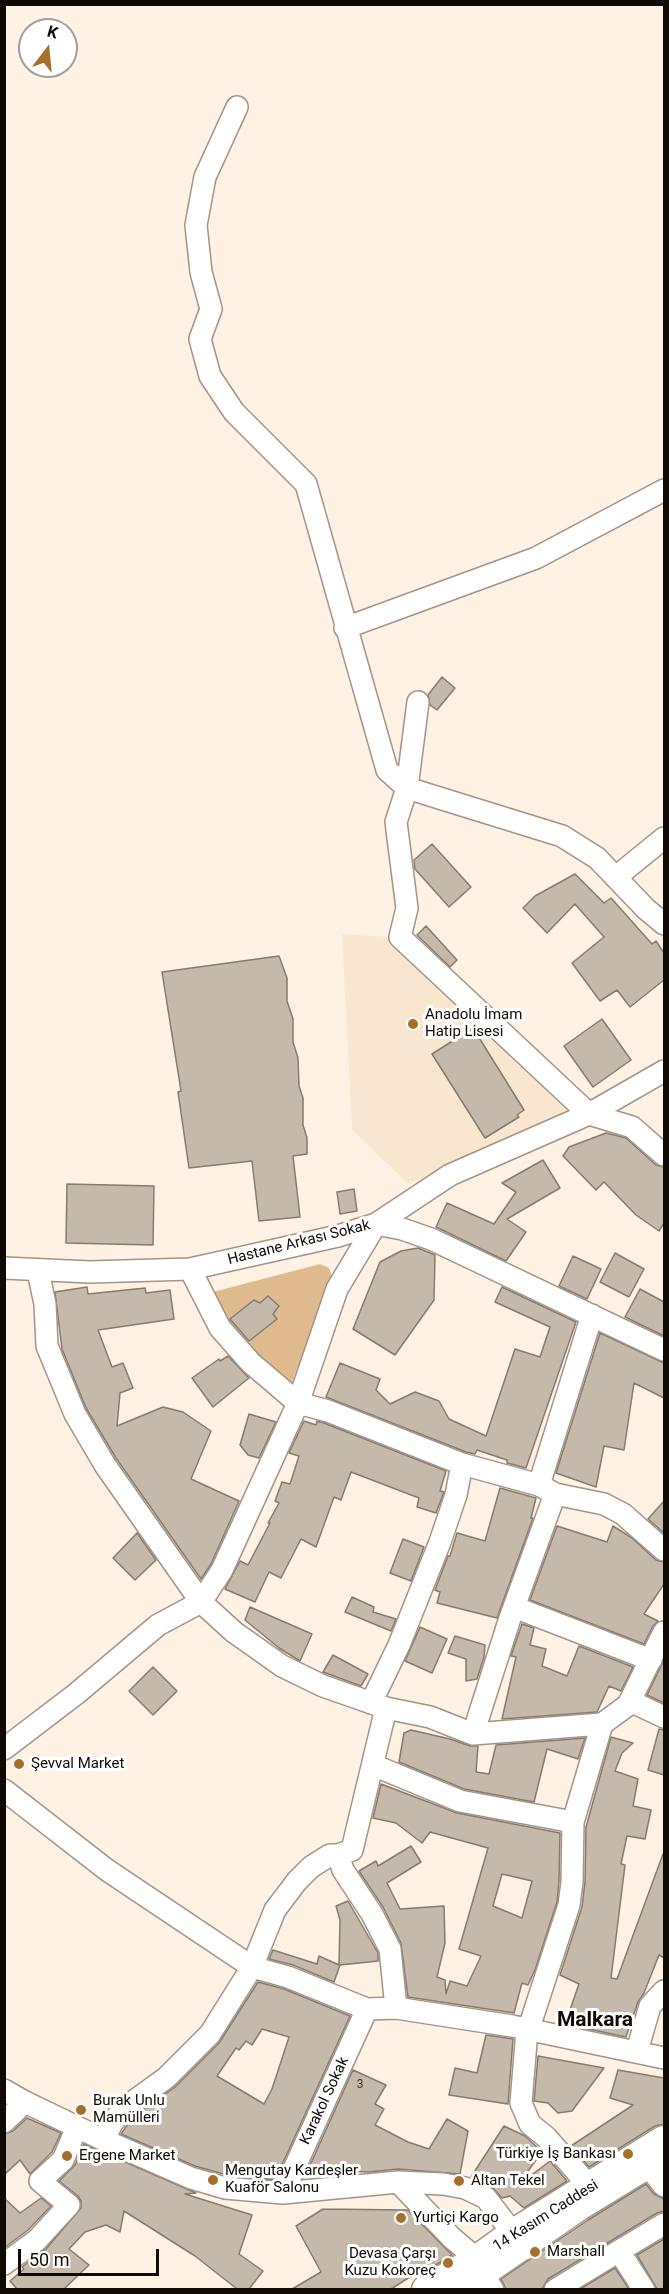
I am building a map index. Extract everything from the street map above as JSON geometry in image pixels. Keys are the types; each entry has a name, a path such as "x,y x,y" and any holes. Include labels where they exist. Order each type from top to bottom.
{"street":[{"path":"237,107 205,177 196,225 201,272 211,309 200,339 210,376 234,412 306,484 387,770 407,788 562,836 597,858 645,909 664,924"},
{"path":"345,628 536,558 664,490"},
{"path":"418,702 407,788 396,822 407,908 400,937 589,1113 632,1127 664,1155"},
{"path":"616,877 664,838"},
{"name":"Hastane Arkası Sokak","path":"4,1268 38,1271 190,1269 338,1236 376,1224 450,1175 589,1113 664,1071"},
{"path":"4,1749 76,1694 158,1625 201,1602 222,1570 298,1403 337,1289 376,1224 402,1229 430,1239 664,1350"},
{"path":"190,1269 220,1328 251,1363 298,1403 328,1411 462,1464 547,1490 604,1504 623,1514 664,1550"},
{"path":"38,1271 45,1304 47,1346 75,1414 111,1474 201,1602 234,1632 282,1666 323,1686 378,1706 430,1717 473,1734 602,1724"},
{"path":"473,1734 514,1607 592,1315"},
{"path":"104,2140 112,2123 123,2109 166,2078 210,2034 252,1967 271,1920 286,1894 311,1867 330,1856 352,1850 373,1765 378,1706 399,1645 440,1542 456,1495 462,1464"},
{"path":"514,1607 651,1660"},
{"path":"591,2188 546,2138 530,2124 521,2103 528,2030 569,1905 572,1882 573,1822 602,1724 630,1701 664,1632"},
{"path":"630,1701 664,1718"},
{"path":"373,1765 460,1801 573,1822"},
{"path":"4,1790 107,1870 252,1967 288,1977 367,2009 396,2008 512,2026 664,2058"},
{"path":"338,1855 343,1870 372,1914 390,1949 396,2008"},
{"path":"637,2051 650,2006 663,1993"},
{"path":"663,1993 660,2012 664,2022"},
{"name":"Karakol Sokak","path":"283,2193 367,2009"},
{"path":"4,2090 104,2140 191,2178 225,2188 283,2193 398,2182 443,2184 465,2188 486,2198 519,2242"},
{"path":"4,2122 25,2102"},
{"path":"4,2264 37,2240 69,2205 40,2181 63,2160 77,2127"},
{"name":"14 Kasım Caddesi","path":"459,2289 485,2275 519,2242 591,2188 664,2141"},
{"path":"657,2162 664,2186"},
{"name":"14 Kasım Caddesi","path":"519,2242 581,2209 657,2162"},
{"path":"398,2182 485,2275"},
{"path":"555,2289 664,2224"},
{"path":"619,2251 644,2289"},
{"name":"14 Kasım Caddesi","path":"427,2289 485,2275"}],"shaded area":[{"name":"Anadolu İmam Hatip Lisesi","path":"342,934 388,937 573,1110 408,1184 352,1130"},
{"path":"320,1264 329,1268 332,1276 292,1382 286,1383 246,1348 226,1322 209,1293"}],"building":[{"path":"442,677 455,688 437,710 430,705 428,695"},
{"path":"432,844 471,887 449,907 415,869 414,860"},
{"path":"575,874 604,903 611,898 652,944 656,941 664,953 664,980 630,1007 617,990 600,1001 572,963 604,937 575,904 547,933 523,908 535,896"},
{"path":"426,926 457,960 450,967 417,935"},
{"path":"279,956 287,978 287,1001 293,1019 293,1042 298,1058 299,1086 303,1098 303,1125 307,1138 307,1154 293,1156 300,1217 259,1221 252,1161 189,1168 178,1092 181,1091 162,972"},
{"path":"602,1019 631,1060 593,1087 564,1046"},
{"name":"Anadolu İmam Hatip Lisesi","path":"473,1028 524,1110 517,1115 519,1117 485,1138 432,1054"},
{"path":"606,1133 626,1138 656,1165 664,1167 664,1223 659,1231 636,1215 604,1182 596,1190 563,1156 569,1147"},
{"path":"543,1160 560,1188 507,1219 526,1232 506,1261 436,1227 447,1203 494,1224 516,1192 502,1183"},
{"path":"67,1184 154,1186 153,1245 66,1243"},
{"path":"354,1189 357,1211 340,1214 337,1192"},
{"path":"418,1248 435,1255 434,1300 395,1355 353,1329 380,1262 401,1251"},
{"path":"615,1253 644,1269 629,1297 600,1282"},
{"path":"573,1256 601,1269 587,1299 559,1286"},
{"path":"87,1287 88,1294 145,1288 146,1293 170,1290 174,1319 98,1330 112,1367 123,1363 133,1388 120,1393 117,1426 163,1407 183,1412 211,1431 191,1479 239,1501 211,1564 201,1579 116,1458 86,1408 62,1349 55,1292"},
{"path":"502,1287 576,1322 526,1468 507,1463 507,1460 477,1450 475,1454 466,1452 326,1397 340,1363 380,1379 376,1390 390,1404 415,1392 439,1401 449,1419 486,1436 515,1349 540,1357 550,1327 495,1302"},
{"path":"640,1289 664,1302 664,1336 625,1317"},
{"path":"268,1296 279,1306 273,1314 277,1319 249,1341 230,1319 254,1300 260,1303"},
{"path":"600,1333 664,1363 664,1398 634,1383 624,1450 604,1446 596,1487 556,1473"},
{"path":"228,1356 249,1378 213,1407 192,1378 219,1359 220,1361"},
{"path":"249,1414 276,1422 259,1458 248,1455 240,1445"},
{"path":"304,1421 316,1425 317,1421 324,1423 446,1471 440,1491 444,1492 436,1513 417,1507 419,1498 351,1472 341,1500 334,1497 316,1547 301,1539 281,1578 269,1572 255,1602 225,1589 240,1561 248,1565 279,1503 275,1501 282,1482 290,1484 299,1456 289,1453"},
{"path":"500,1488 536,1498 531,1518 533,1518 497,1618 437,1603 440,1592 435,1590 457,1533 485,1541"},
{"path":"664,1501 664,1533 648,1519"},
{"path":"557,1526 607,1542 613,1526 632,1538 656,1560 664,1562 664,1584 644,1614 658,1621 644,1644 530,1600"},
{"path":"137,1533 156,1560 135,1580 113,1558"},
{"path":"403,1539 424,1547 411,1581 390,1573"},
{"path":"352,1597 374,1607 373,1612 396,1619 391,1631 345,1612"},
{"path":"250,1607 312,1634 300,1661 279,1648 245,1620"},
{"path":"522,1624 534,1628 530,1645 546,1649 542,1666 567,1676 579,1646 633,1667 621,1691 609,1686 597,1712 502,1719 516,1657 511,1656"},
{"path":"420,1627 447,1639 432,1673 405,1661"},
{"path":"455,1636 485,1645 477,1679 466,1681 466,1659 448,1653"},
{"path":"333,1655 368,1674 361,1686 323,1672"},
{"path":"664,1660 664,1703 647,1695"},
{"path":"153,1667 177,1691 153,1715 129,1691"},
{"path":"659,1729 664,1730 664,1775 648,1770"},
{"path":"411,1730 470,1746 478,1746 476,1772 489,1774 496,1745 585,1738 578,1759 547,1749 534,1802 464,1789 399,1762 404,1733"},
{"path":"611,1737 633,1743 622,1753 615,1771 638,1779 633,1806 651,1810 645,1839 627,1836 621,1864 625,1865 611,1978 617,1979 664,1855 664,1958 659,1955 644,1993 638,2002 626,2037 565,2024 579,1984 560,1975 582,1907 586,1827"},
{"path":"381,1784 457,1813 560,1833 557,1902 535,1970 528,1985 522,1983 514,2013 408,1997 401,1943 383,1907 359,1871 376,1861 378,1866 411,1846 421,1862 387,1883 400,1909 444,1906 445,1943 437,1977 445,1980 446,1994 450,1981 467,1986 481,1956 459,1949 488,1848 430,1832 422,1843 396,1823 373,1818","holes":["502,1874 532,1881 522,1918 493,1906"]},
{"path":"348,1901 378,1953 378,1961 340,1965 334,1982 293,1965 269,1959 273,1950 317,1964 319,1956 339,1965 340,1920 336,1906"},
{"path":"258,1982 284,1989 350,2016 275,2180 227,2175 195,2166 121,2134 132,2118 175,2087 219,2043","holes":["262,2029 289,2037 272,2089 264,2104 217,2076 236,2048 239,2050 246,2041 252,2045"]},
{"path":"486,2035 513,2039 508,2104 449,2095 455,2068 477,2073"},
{"path":"538,2056 604,2068 572,2111 558,2113 548,2103 534,2101"},
{"path":"353,2070 386,2085 375,2104 384,2109 375,2125 408,2142 429,2149 447,2119 468,2131 460,2174 398,2169 369,2172 326,2170 307,2172"},
{"path":"618,2070 664,2078 664,2124 655,2126 589,2167 571,2146 633,2105 610,2098"},
{"path":"27,2118 61,2133 52,2152 30,2174 20,2160 4,2175 4,2134 13,2131"},
{"path":"504,2126 525,2136 542,2152 517,2186 550,2161 567,2181 524,2208 510,2196 502,2198 492,2187 471,2177"},
{"path":"84,2144 196,2193 185,2194 252,2215 239,2254 263,2271 249,2289 237,2289 195,2256 124,2211 120,2232 106,2225 85,2232 69,2249 89,2265 64,2289 17,2289 10,2281 24,2269 22,2267 46,2249 81,2208 78,2196 59,2181 75,2165"},
{"path":"646,2184 654,2194 664,2199 664,2211 657,2213 548,2279 542,2289 506,2289 501,2279"},
{"path":"4,2198 20,2213 41,2198 51,2206 28,2230 4,2248"},
{"path":"323,2209 408,2210 452,2255 426,2271 424,2268 391,2289 292,2289 321,2272 296,2226"},
{"path":"664,2239 664,2289 657,2289 637,2255"},
{"path":"615,2268 629,2289 580,2289"}],"place":[{"name":"Anadolu İmam Hatip Lisesi","path":"413,1024"},
{"name":"Şevval Market","path":"19,1764"},
{"name":"Burak Unlu Mamülleri","path":"81,2110"},
{"name":"Türkiye İş Bankası","path":"628,2154"},
{"name":"Ergene Market","path":"67,2156"},
{"name":"Mengutay Kardeşler Kuaför Salonu","path":"213,2180"},
{"name":"Altan Tekel","path":"459,2181"},
{"name":"Yurtiçi Kargo","path":"401,2218"},
{"name":"Marshall","path":"535,2252"},
{"name":"Devasa Çarşı Kuzu Kokoreç","path":"448,2263"}],"district":[{"name":"Malkara","path":"595,2021"}]}
